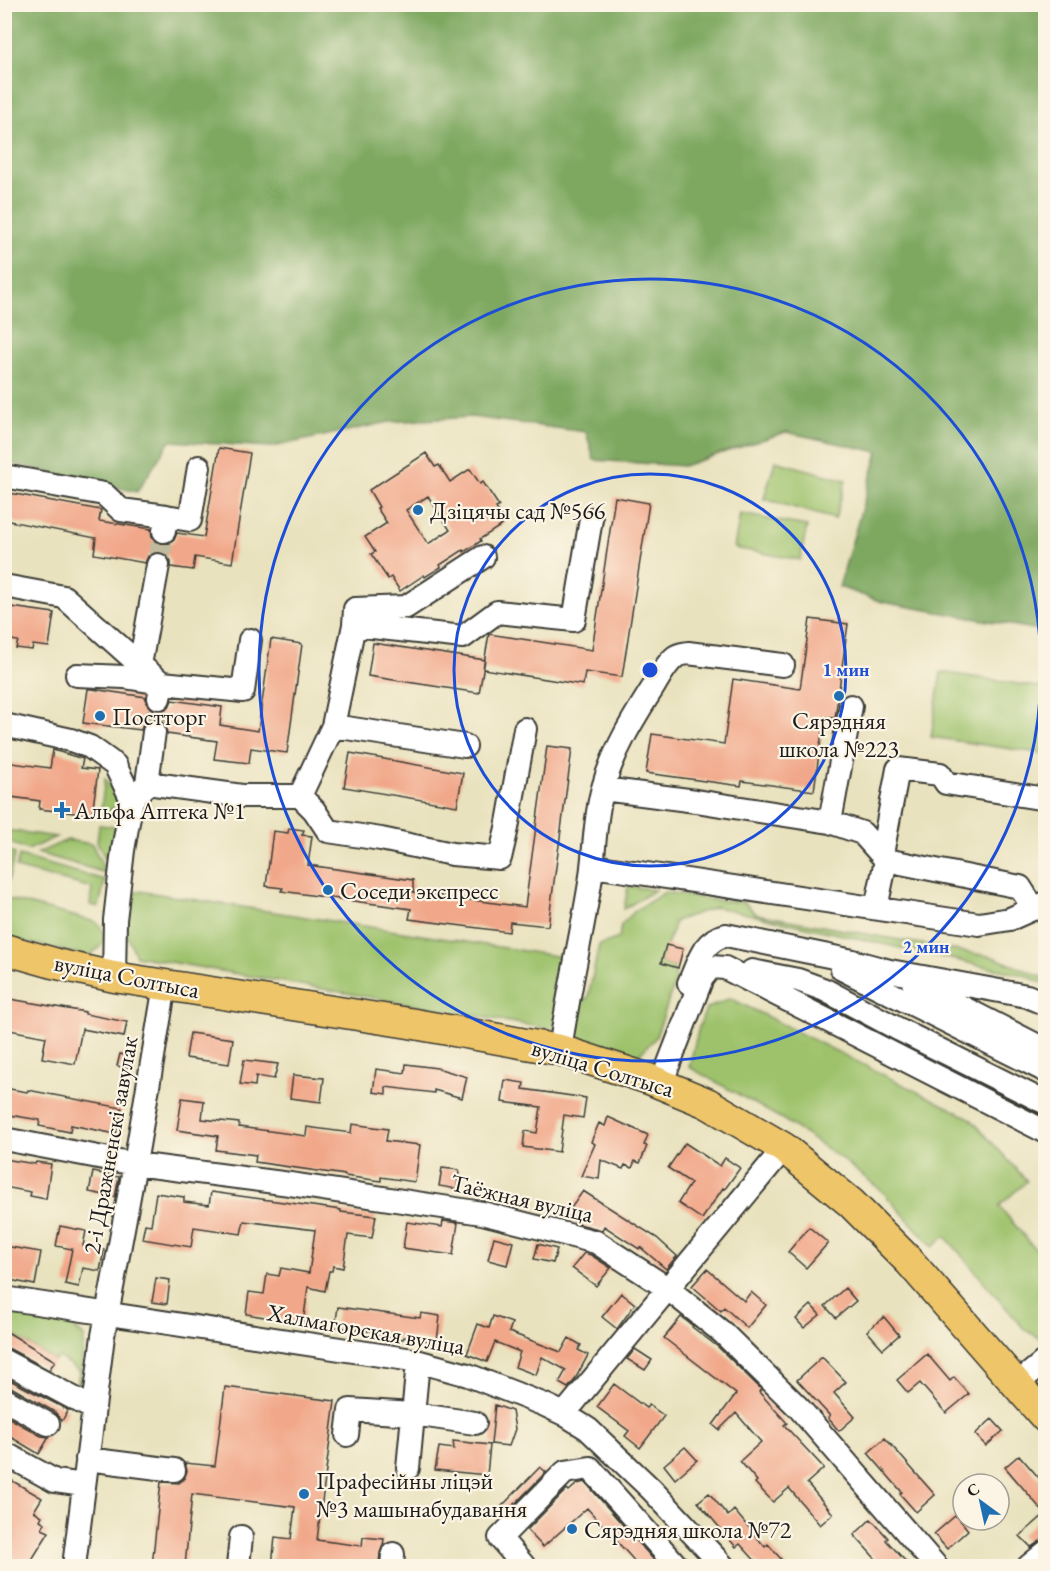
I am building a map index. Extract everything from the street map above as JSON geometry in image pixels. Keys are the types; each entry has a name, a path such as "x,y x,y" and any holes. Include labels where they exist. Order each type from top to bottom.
{"main road":[{"name":"вуліца Солтыса","path":"4,950 114,977 354,1014 560,1050 661,1084 707,1103 784,1148 851,1203 909,1262 1046,1418"}],"street":[{"path":"4,477 104,494 121,510 165,524 190,520 199,467"},
{"path":"354,625 464,638 497,612 574,620 591,519"},
{"path":"300,796 333,726 354,625 355,609 406,607 483,557"},
{"path":"140,665 158,565"},
{"path":"4,586 64,597 140,665 160,690"},
{"path":"77,675 124,677 160,690 243,691 250,640"},
{"path":"560,1050 565,1013 582,933 603,789 630,724 668,664 678,655 688,653 783,665"},
{"path":"830,822 851,706"},
{"path":"4,725 71,740 90,747 115,765 132,800"},
{"path":"333,726 465,746"},
{"path":"147,783 242,796 300,796 314,810 328,831 452,854 500,858 525,729"},
{"path":"114,977 115,920 123,850 132,800 147,783 154,732"},
{"path":"876,908 898,769 940,774 946,783 1046,799"},
{"path":"593,866 979,924 1010,919 1040,906 1020,887 884,857 862,833 830,822 603,789"},
{"path":"706,963 704,950 717,937 726,935 853,961 890,971 1027,996 1046,1004"},
{"path":"661,1084 706,963 716,949 733,945 800,957 845,969 1046,1071"},
{"path":"853,961 1046,1062"},
{"path":"706,963 728,963 825,990 1046,1103"},
{"path":"706,963 724,968 1046,1132"},
{"path":"890,971 1046,1050"},
{"path":"661,1084 708,992 715,981 723,978 862,1053 1046,1145"},
{"path":"788,981 838,985 1046,1091"},
{"path":"788,981 1046,1113"},
{"path":"788,981 1046,1124"},
{"name":"2-і Дражненскі завулак","path":"74,1566 107,1313 165,985"},
{"name":"Таёжная вуліца","path":"4,1139 135,1164 290,1184 482,1213 596,1242 667,1288 723,1333 799,1408 936,1566"},
{"path":"564,1413 784,1148"},
{"name":"Халмагорская вуліца","path":"4,1298 418,1362 468,1375 564,1413 588,1429 651,1489 723,1566"},
{"path":"1017,1384 1046,1360"},
{"path":"4,1361 94,1409"},
{"path":"408,1468 418,1362"},
{"path":"4,1399 48,1424"},
{"path":"347,1435 351,1410 413,1414 475,1423"},
{"path":"4,1453 55,1481 84,1485"},
{"path":"87,1459 174,1470"},
{"path":"524,1566 500,1538 566,1472 590,1468 677,1566"},
{"path":"238,1566 241,1537"},
{"path":"1029,1566 1046,1552"}],"green space":[{"path":"5,5 1045,5 1045,631 882,602 839,587 878,452 786,432 683,466 594,460 586,432 472,417 389,422 272,447 170,441 137,492 5,462"},
{"path":"775,461 846,480 835,519 764,499"},
{"path":"740,514 807,526 800,560 734,548"},
{"path":"941,672 1045,688 1045,754 931,737"},
{"path":"105,779 122,799 120,804 100,817"},
{"path":"99,825 117,827 111,870 97,842"},
{"path":"4,830 56,837 28,850 5,841"},
{"path":"67,840 92,844 106,873 38,853"},
{"path":"4,850 15,854 5,893"},
{"path":"19,856 105,880 99,907 90,905 92,888 16,868"},
{"path":"628,886 655,890 624,909"},
{"path":"139,891 569,958 555,1030 136,956 124,929 129,895"},
{"path":"665,892 744,902 756,914 993,957 1045,978 1045,984 1023,975 716,907 675,921 661,963 674,967 676,979 656,1037 640,1054 627,1057 579,1043 572,1029 576,1002 588,998 599,945 619,938 621,925 636,910"},
{"path":"4,898 96,922 104,932 102,945 89,956 5,938"},
{"path":"730,998 970,1118 1027,1181 999,1206 1045,1261 1045,1341 1025,1330 945,1236 933,1247 882,1191 839,1157 782,1119 689,1067 706,1009"},
{"path":"4,1311 64,1317 84,1337 79,1391 77,1389 79,1371 58,1357 55,1361 5,1330"}],"building":[{"path":"219,448 250,453 232,563 195,557 193,570 171,567 171,561 167,555 160,552 148,556 145,563 94,554 96,538 4,520 4,492 101,510 99,521 151,529 152,537 156,542 162,544 170,543 177,533 204,537"},
{"path":"426,453 435,467 439,465 450,482 470,469 480,484 483,482 499,506 496,508 505,523 464,552 463,550 440,565 441,567 400,591 391,577 388,579 371,554 375,552 365,537 387,523 369,490","holes":["428,496 450,530 428,544 406,510"]},
{"path":"615,497 649,503 622,677 585,672 583,685 483,669 489,634 592,650"},
{"path":"4,606 54,613 49,647 33,645 32,650 16,648 18,641 4,639"},
{"path":"810,619 848,624 835,718 824,717 814,791 742,781 741,786 646,773 652,734 724,744 733,679 800,689"},
{"path":"271,639 302,644 287,753 251,748 249,763 214,759 217,741 167,734 166,726 162,721 156,719 148,720 143,724 141,730 83,723 88,689 92,689 146,697 146,703 157,711 164,711 172,700 222,707 220,725 258,731"},
{"path":"373,643 485,660 479,693 368,676"},
{"path":"547,746 572,749 548,926 510,922 509,932 409,919 411,909 281,891 283,888 266,886 273,831 288,833 289,828 304,830 302,835 312,836 308,865 413,880 413,892 525,907"},
{"path":"53,750 83,759 81,768 98,770 92,815 39,809 40,801 4,796 4,762 50,768"},
{"path":"350,753 463,773 457,806 344,787"},
{"path":"666,945 683,949 678,968 661,963"},
{"path":"10,999 127,1022 124,1037 82,1029 75,1064 42,1058 46,1037 4,1029"},
{"path":"190,1033 233,1039 229,1064 186,1058"},
{"path":"120,1054 134,1057 132,1069 117,1066"},
{"path":"244,1060 278,1064 274,1079 256,1076 255,1086 240,1084"},
{"path":"406,1064 437,1068 467,1077 462,1098 434,1090 434,1093 386,1087 386,1094 373,1092 376,1069 405,1073"},
{"path":"293,1075 324,1078 321,1102 290,1098"},
{"path":"505,1080 524,1083 523,1089 586,1098 583,1118 564,1115 559,1152 523,1147 525,1131 537,1133 541,1107 502,1102"},
{"path":"4,1088 27,1092 28,1090 122,1108 116,1134 71,1125 70,1132 39,1126 40,1120 4,1114"},
{"path":"182,1098 204,1101 202,1119 239,1123 239,1127 306,1136 307,1127 351,1133 352,1124 388,1129 386,1141 420,1145 415,1182 381,1177 381,1181 255,1162 256,1155 216,1150 218,1136 177,1130"},
{"path":"608,1117 648,1135 644,1145 647,1146 640,1163 635,1161 632,1168 625,1165 623,1169 601,1160 599,1179 581,1176 595,1144 591,1142 599,1123 605,1126"},
{"path":"685,1143 720,1166 725,1158 740,1168 702,1219 678,1203 691,1183 668,1168"},
{"path":"4,1159 51,1164 46,1199 30,1196 31,1192 4,1187"},
{"path":"442,1168 459,1170 457,1189 439,1186"},
{"path":"93,1172 119,1177 115,1197 89,1192"},
{"path":"583,1191 657,1238 677,1256 666,1269 640,1247 639,1249 604,1226 602,1230 579,1224 566,1215"},
{"path":"211,1192 376,1216 372,1238 348,1235 343,1268 333,1266 332,1271 329,1271 325,1291 308,1287 303,1324 246,1314 249,1292 264,1294 267,1274 279,1276 281,1268 309,1273 315,1230 244,1221 241,1234 194,1227 191,1247 142,1239 145,1224 151,1225 156,1193 184,1197 184,1202 209,1205"},
{"path":"443,1221 458,1223 453,1255 403,1248 407,1222 442,1227"},
{"path":"60,1226 86,1231 83,1246 104,1250 100,1271 83,1268 79,1287 65,1284 72,1249 56,1246"},
{"path":"809,1227 828,1243 806,1268 788,1252"},
{"path":"494,1237 513,1242 507,1265 488,1260"},
{"path":"538,1244 557,1249 553,1263 534,1259"},
{"path":"4,1246 41,1252 35,1285 4,1279"},
{"path":"584,1253 611,1268 596,1286 572,1268"},
{"path":"707,1269 744,1301 751,1292 766,1305 747,1328 724,1307 721,1311 692,1286"},
{"path":"156,1278 170,1280 167,1304 152,1302"},
{"path":"845,1288 856,1301 836,1318 825,1306"},
{"path":"621,1293 635,1304 617,1329 602,1317"},
{"path":"811,1305 820,1315 804,1328 796,1319"},
{"path":"338,1307 420,1318 421,1313 440,1316 437,1342 377,1336 377,1332 335,1327"},
{"path":"493,1316 512,1323 509,1332 561,1352 569,1338 581,1345 578,1350 588,1355 568,1388 559,1383 566,1370 542,1357 536,1375 515,1367 520,1352 495,1342 487,1362 467,1354 478,1324 489,1328"},
{"path":"681,1317 718,1347 761,1389 759,1392 787,1423 784,1425 824,1468 807,1483 833,1514 820,1525 789,1488 773,1502 755,1483 757,1481 740,1461 761,1442 736,1413 719,1430 713,1425 736,1394 664,1338"},
{"path":"884,1317 899,1335 883,1349 867,1331"},
{"path":"4,1330 55,1361 49,1370 4,1348"},
{"path":"635,1349 652,1360 645,1370 627,1359"},
{"path":"927,1354 950,1381 954,1377 969,1394 946,1413 920,1383 908,1393 897,1380"},
{"path":"822,1357 846,1382 834,1393 855,1417 839,1431 828,1418 830,1416 797,1380"},
{"path":"4,1377 68,1410 62,1421 55,1412 11,1387 4,1386"},
{"path":"614,1384 646,1408 649,1405 664,1416 640,1448 625,1436 629,1431 597,1407"},
{"path":"225,1387 335,1401 317,1540 362,1546 363,1537 384,1539 379,1566 272,1566 275,1537 291,1539 295,1507 192,1494 185,1566 152,1566 161,1482 179,1483 184,1479 187,1471 185,1463 215,1466"},
{"path":"495,1405 512,1411 515,1429 509,1446 491,1444"},
{"path":"4,1415 41,1436 49,1437 39,1454 4,1433"},
{"path":"992,1419 1003,1431 986,1446 975,1434"},
{"path":"885,1438 935,1495 916,1512 868,1453"},
{"path":"453,1441 490,1445 487,1475 435,1470 439,1447 454,1449"},
{"path":"685,1447 697,1460 675,1479 664,1465"},
{"path":"1019,1455 1046,1486 1046,1537 1031,1547 1020,1536 1045,1514 1005,1467"},
{"path":"540,1467 546,1472 505,1514 500,1508"},
{"path":"4,1476 42,1498 34,1511 42,1516 40,1520 45,1523 42,1529 49,1532 28,1566 4,1566"},
{"path":"585,1482 659,1566 639,1566 587,1508 543,1547 527,1530 567,1489 569,1491 577,1484"},
{"path":"709,1493 728,1516 734,1510 765,1547 768,1544 787,1566 760,1566 740,1544 736,1547 698,1502"},
{"path":"871,1519 888,1538 886,1540 910,1566 882,1566 854,1535"},
{"path":"951,1519 951,1532 966,1532 947,1549 934,1534"}],"tunnel":[{"path":"158,565 164,531"},
{"path":"154,732 159,698"}],"place":[{"name":"Дзіцячы сад №566","path":"418,510"},
{"name":"Сярэдняя школа №223","path":"839,696"},
{"name":"Постторг","path":"100,716"},
{"name":"Альфа Аптека №1","path":"62,810"},
{"name":"Соседи экспресс","path":"328,890"},
{"name":"Прафесійны ліцэй №3 машынабудавання","path":"304,1494"},
{"name":"Сярэдняя школа №72","path":"572,1529"}]}
